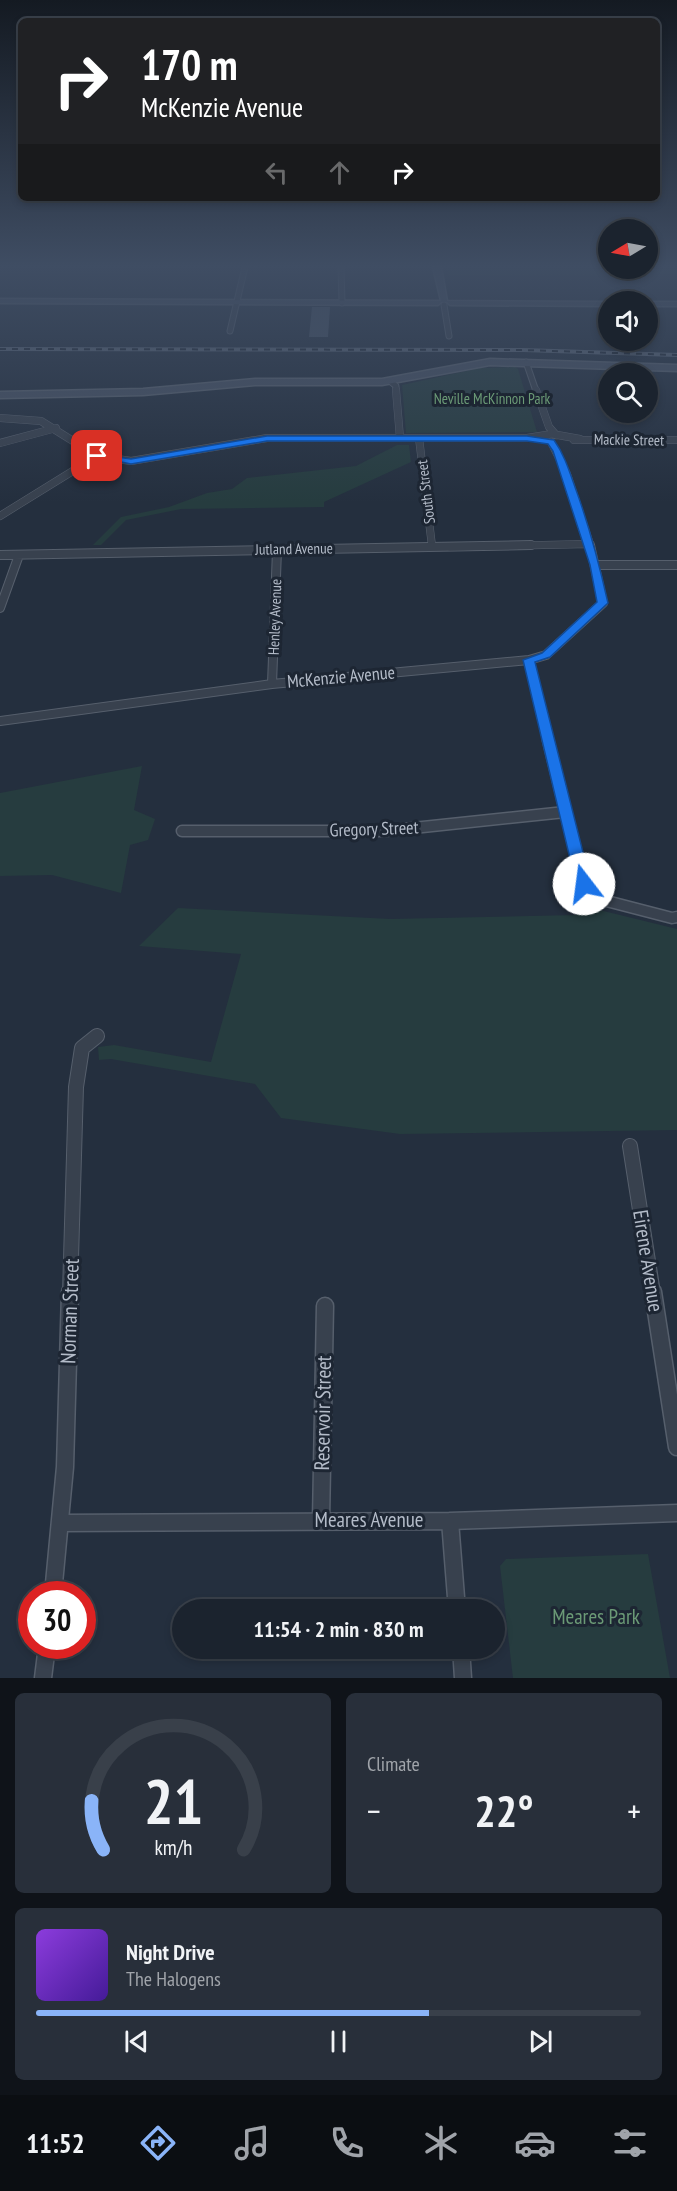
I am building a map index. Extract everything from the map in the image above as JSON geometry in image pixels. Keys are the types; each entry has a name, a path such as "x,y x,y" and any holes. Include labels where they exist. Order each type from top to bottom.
{"street":[{"path":"0,395 143,392 255,382 390,381 478,363 526,362 677,368"},
{"path":"526,362 549,427 559,438 558,451"},
{"path":"390,381 396,386 400,438"},
{"path":"0,418 42,421 97,456 0,516"},
{"path":"549,427 547,439 558,451"},
{"path":"0,443 56,428"},
{"name":"Mackie Street","path":"97,456 131,461 267,438 677,440"},
{"name":"South Street","path":"419,438 432,546"},
{"name":"McKenzie Avenue","path":"0,721 272,684 529,660 546,655 603,603 589,544 558,451"},
{"name":"Jutland Avenue","path":"0,555 589,544"},
{"name":"Henley Avenue","path":"272,684 277,550"},
{"path":"0,608 19,555"},
{"path":"595,565 677,565"},
{"path":"529,660 584,884 595,898 672,918 677,917"},
{"name":"Gregory Street","path":"182,831 386,831 565,812"},
{"name":"Norman Street","path":"54,1581 66,1455 76,1086 82,1048 97,1036"},
{"name":"Eirene Avenue","path":"630,1146 677,1447"},
{"name":"Reservoir Street","path":"321,1520 325,1306"},
{"name":"Meares Avenue","path":"60,1523 450,1521 677,1512"},
{"path":"450,1521 456,1599"},
{"path":"43,1678 45,1659"},
{"path":"462,1659 463,1678"}],"green space":[{"name":"Neville McKinnon Park","path":"515,367 518,369 537,432 406,433 402,385 480,368"},
{"path":"397,445 409,445 411,462 324,502 324,507 181,509 126,520 101,545 93,545 121,517 169,507 207,493 232,489 247,478 356,466"},
{"path":"142,766 134,810 155,819 148,840 130,845 121,893 52,875 0,876 0,793"},
{"path":"575,904 677,929 677,1130 400,1134 281,1118 255,1084 111,1059 99,1060 98,1047 114,1045 211,1062 241,954 139,946 178,908 390,919 577,915"},
{"name":"Meares Park","path":"648,1554 670,1678 513,1678 500,1566 506,1559"}],"railway":[{"path":"0,349 523,350 677,355"}],"route":[{"path":"97,456 131,461 267,438 527,438 551,442 558,451 570,484 595,565 603,603 546,655 529,660 584,884"}]}
